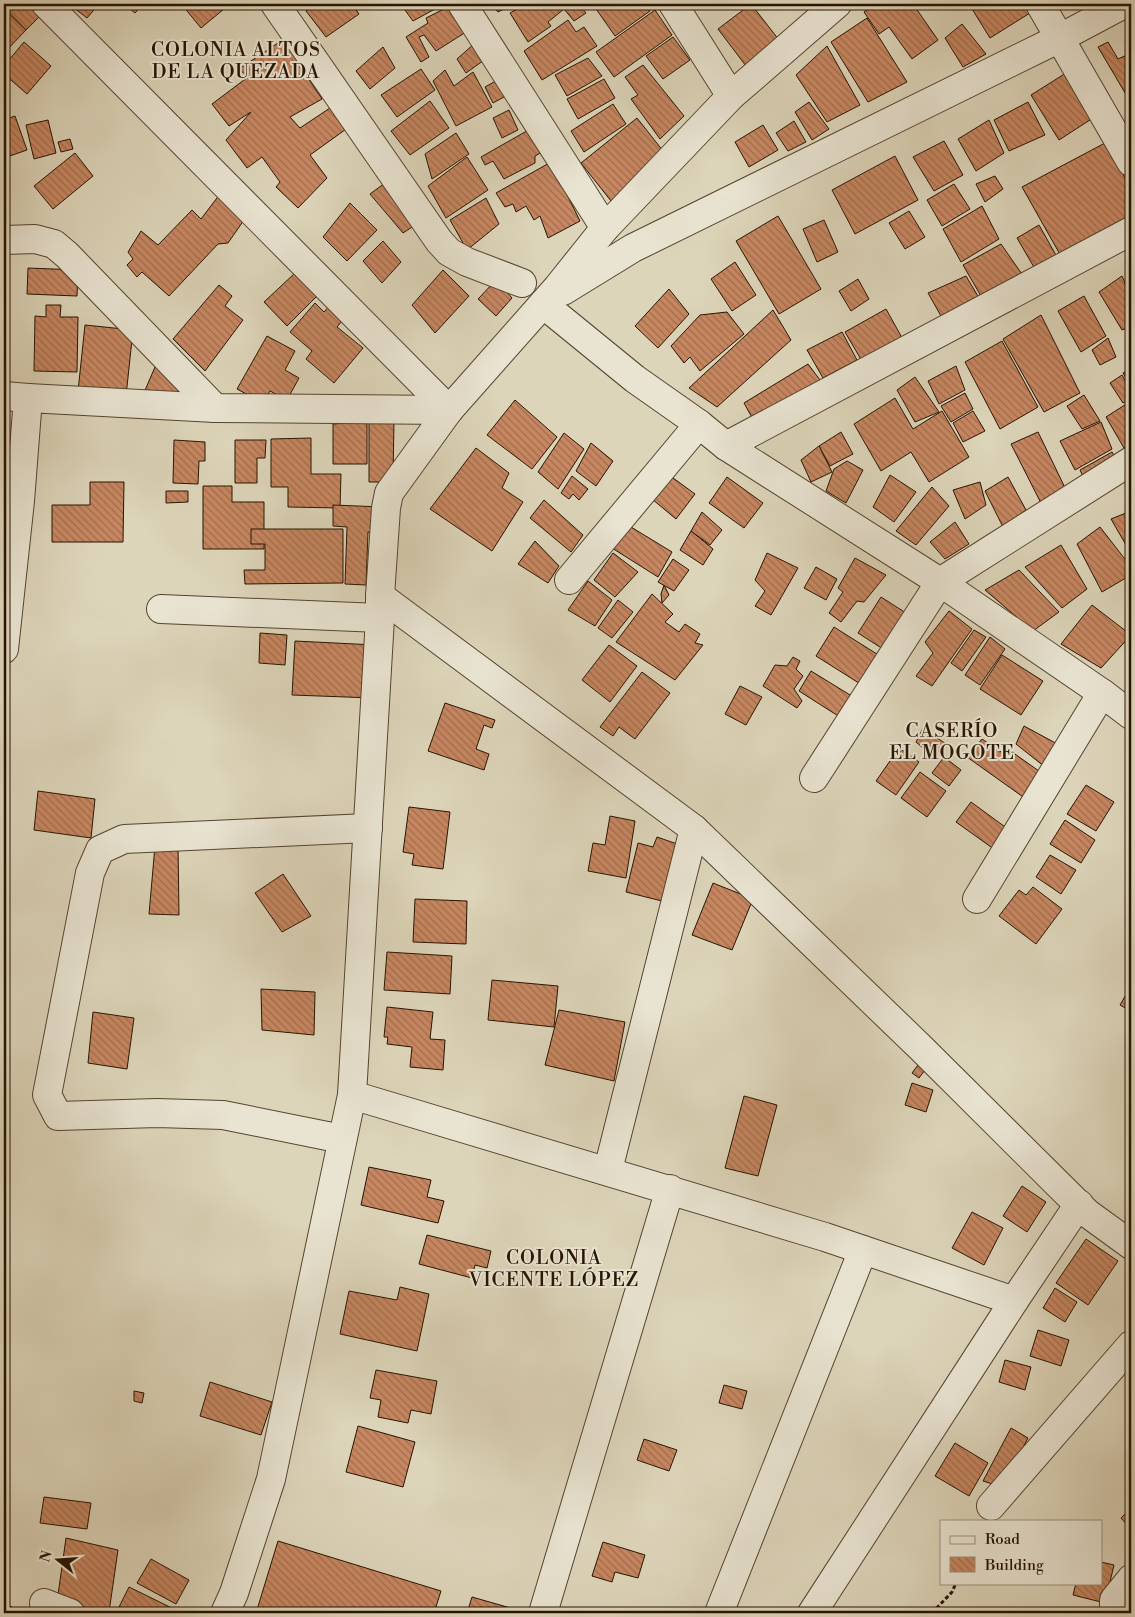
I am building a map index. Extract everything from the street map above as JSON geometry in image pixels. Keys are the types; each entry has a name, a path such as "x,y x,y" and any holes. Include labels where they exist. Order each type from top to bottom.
{"street":[{"path":"46,4 449,410"},
{"path":"276,4 439,241 450,252 467,262 522,283"},
{"path":"462,4 605,228"},
{"path":"673,4 731,96"},
{"path":"225,1613 234,1593 270,1480 352,1094 386,508 389,493 449,410 543,304 605,228 731,96 837,4"},
{"path":"1040,4 1131,162"},
{"path":"543,304 633,248 1060,38 1124,4"},
{"path":"726,446 1131,231"},
{"path":"4,240 34,239 54,244 67,255 215,408"},
{"path":"543,304 635,379 699,424 726,446 940,582 1131,715"},
{"path":"4,649 20,501 16,397 215,408 449,410"},
{"path":"569,580 699,424"},
{"path":"814,778 940,582 1131,461"},
{"path":"162,609 380,607 694,829 914,1041 1087,1213 1131,1245"},
{"path":"978,898 1102,693"},
{"path":"342,1139 222,1115 157,1113 83,1117 58,1116 47,1095 90,873 100,850 124,840 368,828"},
{"path":"608,1170 694,829"},
{"path":"352,1094 670,1189 863,1250 1014,1301"},
{"path":"543,1613 670,1189"},
{"path":"812,1613 1079,1204"},
{"path":"719,1613 863,1250"},
{"path":"991,1506 1131,1345"},
{"path":"1114,1613 1114,1600 1131,1579"},
{"path":"44,1603 70,1613"}],"path":[{"path":"932,1613 952,1592 956,1584"}],"building":[{"path":"4,4 32,4 42,14 26,30 4,7"},
{"path":"69,4 99,4 87,18"},
{"path":"124,4 143,4 135,13"},
{"path":"185,4 230,4 201,28 183,6"},
{"path":"317,4 352,4 359,14 326,37 306,11"},
{"path":"405,4 444,4 413,21 402,6"},
{"path":"491,4 514,4 498,12"},
{"path":"526,4 579,4 586,13 574,21 564,9 548,22 551,26 528,42 510,13"},
{"path":"596,4 645,4 650,11 615,36 594,6"},
{"path":"751,4 779,40 746,66 718,29"},
{"path":"876,4 913,4 938,40 912,59 889,27 879,34 864,12"},
{"path":"969,4 1035,4 1038,8 990,38"},
{"path":"448,7 451,14 460,9 466,32 436,51 424,35 419,37 429,57 421,62 406,37 428,23 426,18"},
{"path":"655,10 672,35 614,77 596,52"},
{"path":"7,12 26,30 4,53 4,15"},
{"path":"867,18 907,82 868,102 831,42"},
{"path":"568,20 576,32 584,27 597,46 542,80 524,51"},
{"path":"962,24 986,54 963,67 945,38"},
{"path":"290,35 316,71 308,78 322,99 290,117 300,128 336,104 349,127 310,155 327,178 298,208 276,187 280,182 262,157 247,168 226,140 251,112 229,126 212,104 248,77 239,69"},
{"path":"673,37 690,60 663,79 646,56"},
{"path":"24,42 51,66 27,94 4,74 4,66"},
{"path":"1108,42 1118,59 1129,54 1131,58 1131,103 1098,47"},
{"path":"475,43 487,58 466,73 457,59"},
{"path":"827,46 860,105 827,122 796,75"},
{"path":"383,47 395,68 370,89 356,71"},
{"path":"588,58 602,76 567,96 555,75"},
{"path":"643,65 684,116 660,139 631,99 638,95 625,77"},
{"path":"421,69 435,90 397,117 381,95"},
{"path":"445,70 454,86 473,72 492,107 456,126 433,81"},
{"path":"1066,73 1093,118 1059,140 1031,95"},
{"path":"505,76 513,92 493,103 485,87"},
{"path":"604,79 615,98 578,119 567,99"},
{"path":"430,101 449,128 410,155 391,131"},
{"path":"809,102 829,129 812,140 795,112"},
{"path":"1028,102 1045,135 1009,151 994,120"},
{"path":"613,104 626,124 584,152 571,131"},
{"path":"509,110 518,130 502,138 493,118"},
{"path":"15,116 27,150 4,158 4,120"},
{"path":"637,118 667,156 611,201 581,163"},
{"path":"48,120 56,153 34,159 26,125"},
{"path":"989,120 1004,153 976,171 958,139"},
{"path":"794,121 806,142 788,151 776,133"},
{"path":"763,125 778,150 749,167 735,142"},
{"path":"532,128 546,150 535,156 535,163 504,179 493,161 485,165 481,157"},
{"path":"456,133 469,154 432,179 425,154"},
{"path":"70,139 73,149 61,152 58,142"},
{"path":"944,141 963,175 934,191 913,157"},
{"path":"1105,143 1131,188 1131,226 1066,265 1022,187"},
{"path":"75,153 93,176 53,209 34,186"},
{"path":"895,156 918,200 855,234 832,190"},
{"path":"467,157 488,190 446,218 428,186"},
{"path":"551,162 580,221 548,238 540,216 534,220 526,206 516,212 513,204 505,207 496,193"},
{"path":"995,176 1003,189 985,202 976,184"},
{"path":"389,180 420,222 403,233 370,194"},
{"path":"954,184 970,209 942,226 927,200"},
{"path":"220,194 246,217 228,243 218,244 169,296 142,272 137,277 127,265 133,259 128,252 141,231 158,245 192,210 201,219"},
{"path":"486,198 499,224 467,250 450,220"},
{"path":"350,203 377,230 347,261 323,237"},
{"path":"982,206 999,239 961,262 943,229"},
{"path":"909,211 925,237 905,249 889,223"},
{"path":"778,216 821,289 779,314 736,241"},
{"path":"824,220 838,252 817,262 803,229"},
{"path":"1039,225 1057,257 1035,269 1017,238"},
{"path":"383,241 401,262 382,283 363,261"},
{"path":"1001,244 1026,280 985,303 963,265"},
{"path":"4,258 6,258 5,299 4,299"},
{"path":"735,262 756,295 732,311 711,279"},
{"path":"28,268 78,270 77,296 27,294"},
{"path":"443,270 469,296 435,333 412,305"},
{"path":"295,273 317,296 287,326 264,302"},
{"path":"966,276 982,303 945,323 928,293"},
{"path":"1122,276 1131,297 1131,326 1122,330 1099,292"},
{"path":"858,279 869,299 851,311 839,291"},
{"path":"496,280 512,298 496,316 478,299"},
{"path":"219,285 232,296 225,306 243,320 205,371 173,339"},
{"path":"669,289 689,314 658,348 635,326"},
{"path":"1084,296 1106,336 1081,352 1058,311"},
{"path":"315,303 324,312 332,303 347,315 337,327 363,348 334,383 306,359 312,351 290,332"},
{"path":"46,305 61,305 60,317 78,317 77,372 34,371 35,316 46,317"},
{"path":"886,309 906,345 866,368 845,332"},
{"path":"773,310 791,340 717,407 689,388"},
{"path":"727,312 744,334 700,371 690,357 684,363 671,346 700,315"},
{"path":"1041,315 1080,393 1044,412 1003,339"},
{"path":"85,325 133,330 126,396 78,391"},
{"path":"842,332 857,360 823,378 807,350"},
{"path":"267,336 295,351 285,370 299,378 287,400 270,391 263,403 237,389"},
{"path":"1108,338 1116,357 1100,365 1092,350"},
{"path":"1002,341 1038,407 1000,429 965,362"},
{"path":"158,360 194,387 174,401 143,395"},
{"path":"808,364 823,384 755,423 744,403"},
{"path":"956,366 965,390 939,404 928,381"},
{"path":"1131,369 1131,387 1123,373"},
{"path":"1122,375 1131,391 1131,398 1123,403 1110,383"},
{"path":"915,377 939,412 915,422 897,390"},
{"path":"965,393 973,409 951,422 941,406"},
{"path":"1084,395 1100,421 1082,429 1067,406"},
{"path":"895,398 913,429 942,411 969,457 929,482 911,452 881,471 854,424"},
{"path":"515,400 557,437 532,469 487,435"},
{"path":"1131,401 1131,443 1124,448 1106,417"},
{"path":"973,411 985,431 963,442 953,423"},
{"path":"369,418 394,418 393,482 369,482"},
{"path":"367,422 367,464 333,464 333,424"},
{"path":"1101,422 1112,449 1075,470 1060,441"},
{"path":"841,432 853,454 830,466 819,446"},
{"path":"1038,432 1069,496 1044,509 1011,444"},
{"path":"564,433 584,449 558,489 538,472"},
{"path":"311,438 311,474 341,474 340,508 288,507 288,487 271,487 271,439"},
{"path":"174,440 205,442 205,461 199,461 198,484 173,483"},
{"path":"235,440 266,440 265,458 257,458 257,483 235,483"},
{"path":"591,443 613,461 596,486 576,471"},
{"path":"819,446 832,472 811,482 801,460"},
{"path":"476,448 509,473 502,488 523,502 492,551 430,509"},
{"path":"1112,452 1121,466 1088,487 1080,470"},
{"path":"4,460 14,462 8,499 4,498"},
{"path":"847,461 863,470 846,503 826,491 834,469"},
{"path":"669,475 695,494 676,519 652,499"},
{"path":"890,475 916,492 894,522 873,507"},
{"path":"572,476 588,489 579,500 573,494 569,499 561,493"},
{"path":"727,477 763,503 744,528 709,503"},
{"path":"1008,477 1026,510 1003,527 985,491"},
{"path":"90,482 124,482 123,542 52,542 52,505 90,505"},
{"path":"980,482 986,505 965,519 953,490"},
{"path":"203,486 232,486 232,502 264,502 264,549 203,549"},
{"path":"932,487 949,506 916,545 896,531"},
{"path":"166,491 188,491 188,502 166,503"},
{"path":"544,500 583,535 571,552 530,518"},
{"path":"333,505 382,507 381,533 368,532 366,585 345,584 347,527 333,526"},
{"path":"1131,511 1131,541 1126,545 1111,519"},
{"path":"702,512 722,530 710,545 691,531"},
{"path":"955,522 969,544 945,559 930,542"},
{"path":"626,524 672,552 658,577 612,548"},
{"path":"1100,527 1131,567 1131,575 1102,592 1077,544"},
{"path":"251,529 343,529 343,583 245,584 244,570 265,570 265,544 251,544"},
{"path":"691,531 713,549 703,565 680,550"},
{"path":"535,541 559,566 548,583 518,564"},
{"path":"1061,545 1087,589 1062,608 1025,567"},
{"path":"613,553 638,572 615,597 594,580"},
{"path":"767,553 798,568 771,615 755,606 765,591 755,580"},
{"path":"855,558 886,575 864,602 857,601 841,622 829,613 843,592 838,588"},
{"path":"673,559 689,570 674,591 658,582"},
{"path":"816,567 837,579 826,600 804,588"},
{"path":"1019,570 1059,612 1033,631 985,590"},
{"path":"588,581 612,600 595,626 568,610"},
{"path":"664,585 669,595 662,603 661,594"},
{"path":"652,594 673,614 665,622 679,632 685,624 700,634 695,643 703,645 675,680 616,642"},
{"path":"881,597 906,613 883,649 858,633"},
{"path":"618,600 633,612 612,638 598,628"},
{"path":"1092,605 1131,635 1101,668 1061,644"},
{"path":"949,611 972,629 932,686 916,676 933,653 925,642"},
{"path":"834,627 880,656 862,685 816,656"},
{"path":"974,630 986,637 962,671 951,663"},
{"path":"260,633 287,635 285,665 259,663"},
{"path":"990,637 1005,649 980,685 965,675"},
{"path":"295,641 375,645 373,698 292,695"},
{"path":"609,645 637,666 610,702 582,680"},
{"path":"1002,655 1043,681 1021,715 980,689"},
{"path":"793,657 800,661 796,669 803,676 794,689 802,701 797,708 763,686 775,665 787,666"},
{"path":"811,671 855,698 843,719 799,691"},
{"path":"642,672 670,693 635,739 619,727 613,736 600,727"},
{"path":"740,686 762,697 746,725 725,714"},
{"path":"445,703 495,720 492,728 484,725 476,749 489,754 484,770 428,751"},
{"path":"1024,726 1061,746 1050,771 1016,744"},
{"path":"923,728 946,744 939,752 929,746 923,748 916,742"},
{"path":"982,739 1007,756 1012,752 1046,776 1026,799 967,757"},
{"path":"899,748 919,762 896,795 876,781"},
{"path":"944,757 961,770 949,786 932,773"},
{"path":"920,772 946,791 927,817 901,798"},
{"path":"1086,785 1114,802 1096,831 1067,814"},
{"path":"38,791 95,799 91,838 34,830"},
{"path":"971,802 1012,832 998,852 956,822"},
{"path":"409,807 450,812 443,869 412,865 414,854 403,852"},
{"path":"610,816 635,821 626,878 588,871 593,843 605,845"},
{"path":"1065,820 1095,840 1081,863 1050,844"},
{"path":"657,837 683,846 670,903 626,892 638,843 653,847"},
{"path":"155,846 178,846 179,915 149,914"},
{"path":"1050,855 1076,870 1061,894 1036,877"},
{"path":"283,874 311,916 282,932 255,893"},
{"path":"713,883 753,899 732,950 692,935"},
{"path":"1033,887 1062,909 1036,944 999,916 1019,890 1026,895"},
{"path":"415,899 467,901 466,944 413,942"},
{"path":"387,952 452,956 450,994 384,990"},
{"path":"492,980 558,986 554,1027 488,1020"},
{"path":"1131,986 1131,1011 1120,1005"},
{"path":"261,989 315,992 314,1035 262,1030"},
{"path":"387,1007 433,1012 430,1039 445,1040 443,1070 410,1067 412,1047 387,1044 388,1037 384,1037"},
{"path":"559,1010 625,1022 614,1081 545,1065"},
{"path":"93,1012 134,1018 127,1069 88,1063"},
{"path":"918,1065 925,1070 919,1078 912,1073"},
{"path":"912,1083 933,1090 926,1112 905,1105"},
{"path":"744,1096 777,1105 758,1176 725,1168"},
{"path":"369,1167 431,1180 427,1197 444,1201 438,1223 361,1205"},
{"path":"1022,1186 1046,1202 1027,1232 1003,1216"},
{"path":"972,1212 1003,1228 984,1265 952,1248"},
{"path":"427,1235 491,1251 487,1268 475,1265 472,1278 419,1264"},
{"path":"1086,1239 1118,1261 1088,1305 1056,1283"},
{"path":"400,1287 429,1294 417,1351 340,1334 349,1291 397,1300"},
{"path":"1055,1288 1077,1302 1065,1322 1043,1308"},
{"path":"1131,1300 1131,1312 1125,1308"},
{"path":"1038,1330 1069,1340 1061,1366 1030,1356"},
{"path":"1005,1360 1031,1367 1025,1390 999,1382"},
{"path":"376,1370 437,1381 431,1414 411,1410 408,1423 378,1417 381,1400 370,1398"},
{"path":"210,1382 272,1402 261,1435 200,1416"},
{"path":"724,1385 747,1391 742,1409 719,1403"},
{"path":"134,1391 144,1393 142,1403 134,1401"},
{"path":"358,1426 415,1442 403,1487 346,1472"},
{"path":"1011,1428 1028,1438 1002,1487 983,1481"},
{"path":"644,1439 677,1450 669,1471 637,1460"},
{"path":"955,1443 988,1463 969,1496 935,1476"},
{"path":"44,1497 91,1503 87,1529 40,1523"},
{"path":"1131,1508 1131,1529 1121,1518"},
{"path":"66,1538 118,1550 109,1612 57,1602"},
{"path":"278,1541 441,1591 434,1613 256,1613"},
{"path":"603,1542 645,1555 638,1578 615,1572 612,1582 592,1576"},
{"path":"151,1559 189,1580 176,1604 137,1583"},
{"path":"1102,1562 1114,1565 1105,1603 1073,1595 1076,1584 1102,1584"},
{"path":"129,1587 182,1613 116,1613"},
{"path":"472,1597 528,1613 467,1613"},
{"path":"4,1605 12,1607 10,1613 4,1613"}],"district":[{"name":"COLONIA ALTOS DE LA QUEZADA","path":"236,60"},
{"name":"CASERÍO EL MOGOTE","path":"952,741"},
{"name":"COLONIA VICENTE LÓPEZ","path":"554,1268"}]}
